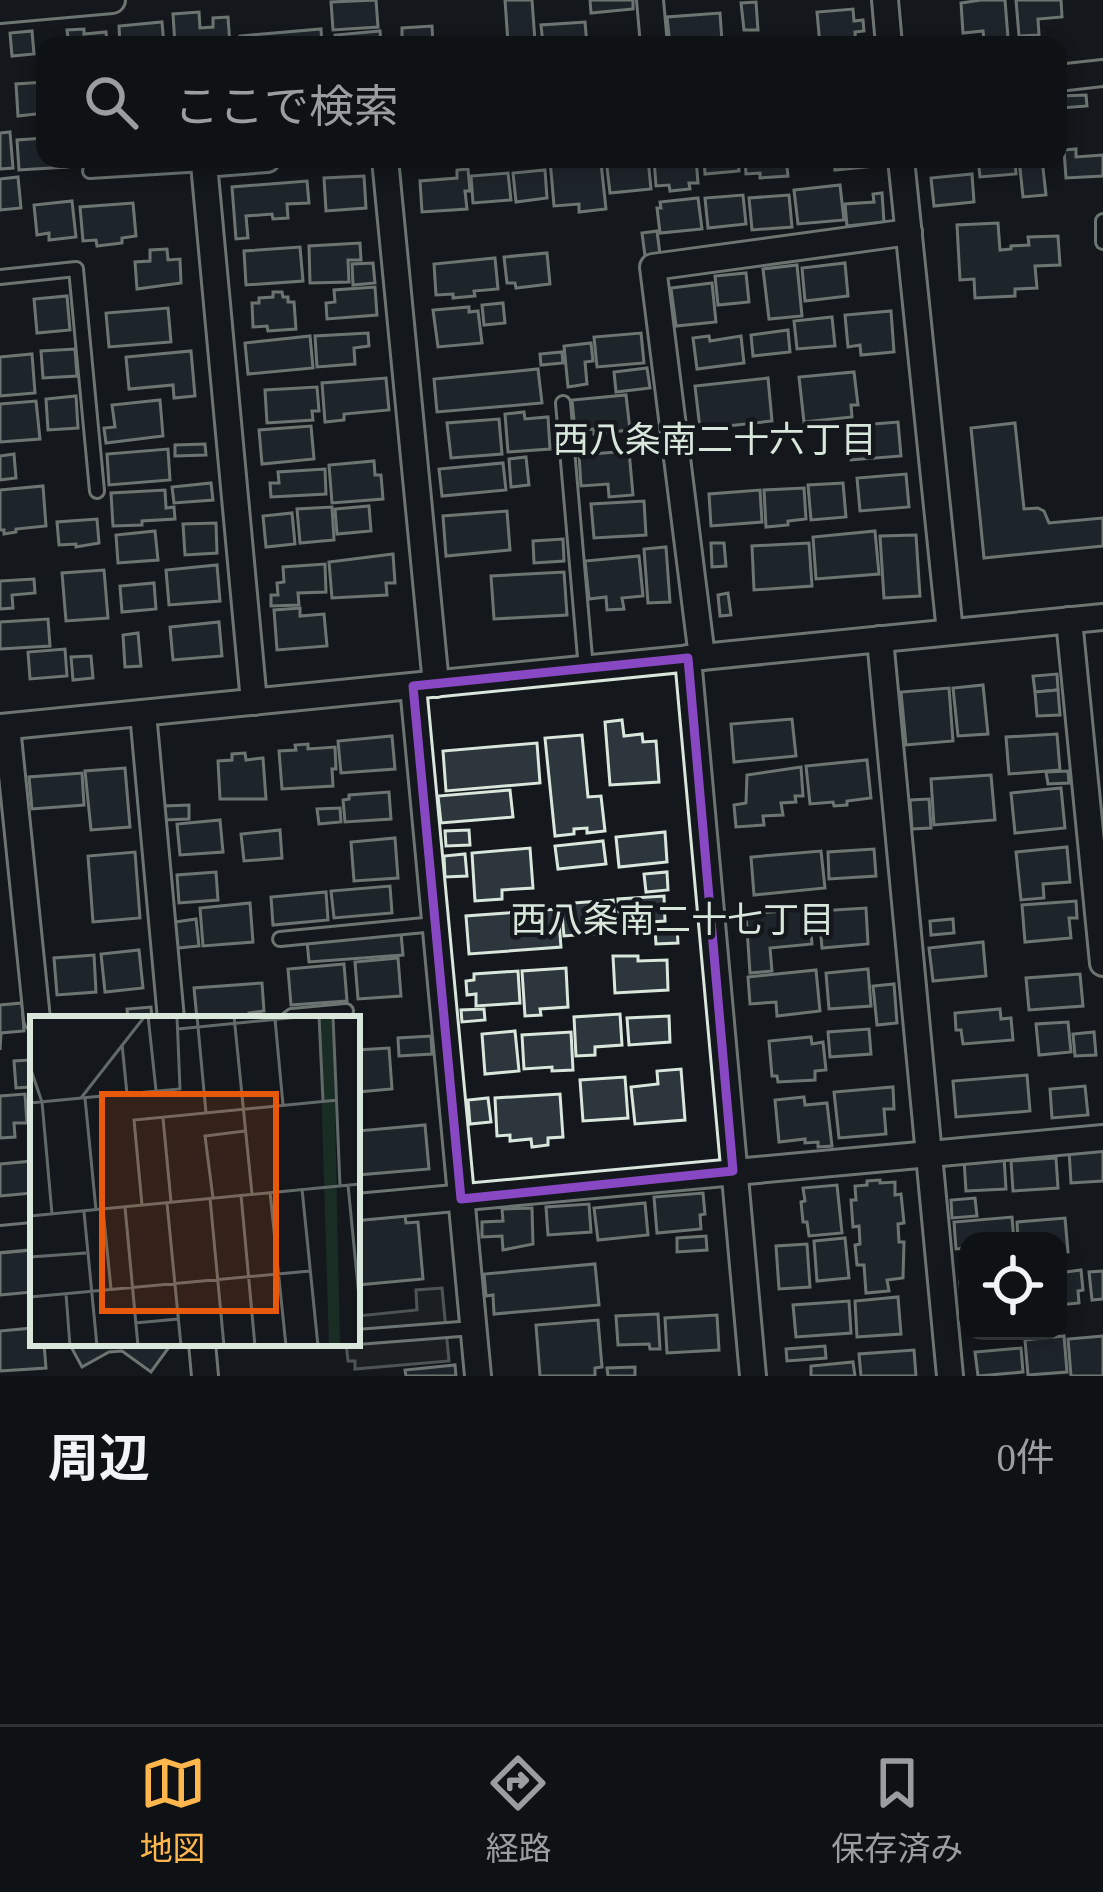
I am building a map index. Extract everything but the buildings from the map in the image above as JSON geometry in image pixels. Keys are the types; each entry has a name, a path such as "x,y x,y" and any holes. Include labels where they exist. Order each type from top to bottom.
{"street":[{"path":"0,10 112,0"},
{"path":"650,0 653,36"},
{"path":"885,0 888,36"},
{"path":"1067,77 1103,73"},
{"path":"204,168 254,702"},
{"path":"386,168 425,685 436,924 478,1376"},
{"path":"902,168 950,632"},
{"path":"753,1376 695,658 652,267 909,232"},
{"path":"37,1016 3,727 1103,617"},
{"path":"1069,620 1103,963"},
{"path":"880,639 950,1376"},
{"path":"143,713 171,1016"},
{"path":"360,1208 1103,1138"},
{"path":"0,1239 30,1236"},
{"path":"202,1346 205,1376"}],"lane":[{"path":"90,171 139,168"},
{"path":"1103,220 1103,242"},
{"path":"0,277 76,268 97,491"},
{"path":"563,403 586,669"},
{"path":"280,939 436,924"},
{"path":"292,1016 346,1011"},
{"path":"360,1337 473,1328"}],"highlighted area":[{"path":"688,658 733,1171 461,1199 413,686"}],"shaded area":[{"path":"442,1288 449,1361 355,1369 355,1361 348,1361 346,1346 360,1346 360,1316 417,1310 416,1290"}],"district":[{"name":"西八条南二十六丁目","path":"715,439"},
{"name":"西八条南二十七丁目","path":"673,919"}]}
